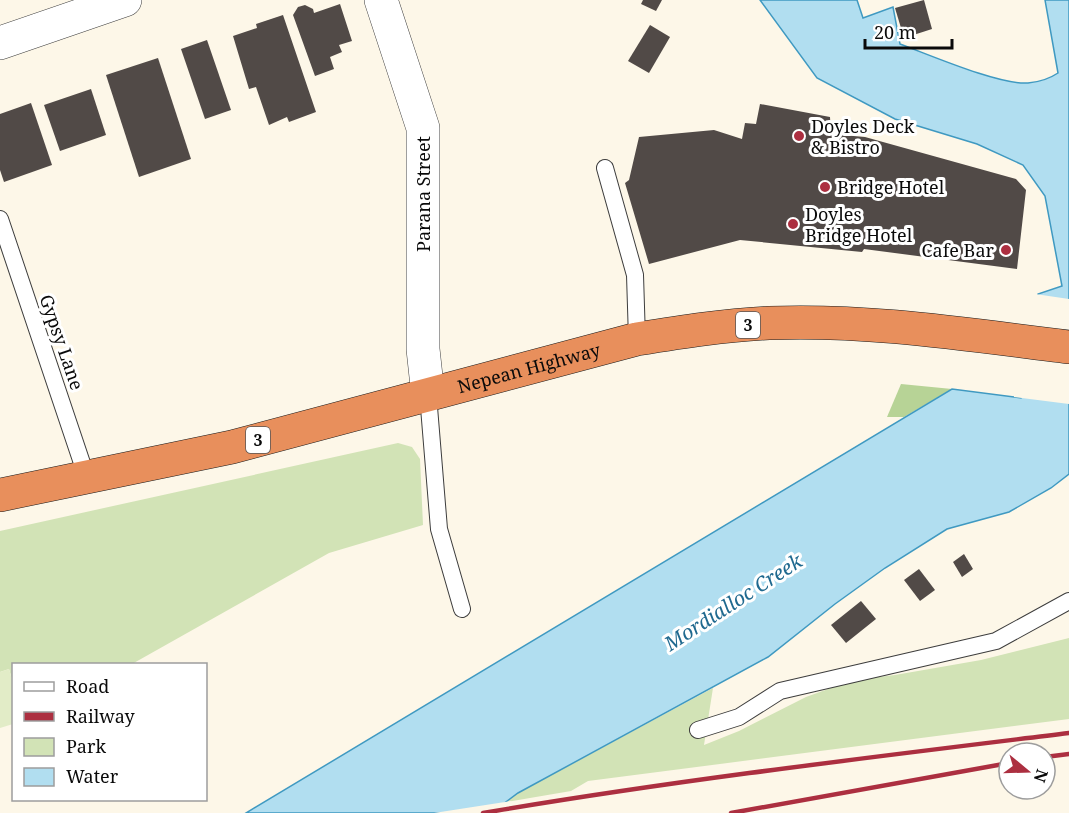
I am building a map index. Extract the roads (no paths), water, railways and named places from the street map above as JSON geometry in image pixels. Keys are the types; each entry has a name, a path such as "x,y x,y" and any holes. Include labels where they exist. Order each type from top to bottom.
{"highway":[{"name":"Nepean Highway","path":"0,495 232,447 637,339 727,327 801,323 861,324 952,332 1069,347"}],"street":[{"path":"0,43 125,0"},
{"name":"Parana Street","path":"381,0 423,128 423,349 428,395"}],"lane":[{"path":"605,168 635,275 637,339"},
{"name":"Gypsy Lane","path":"0,219 87,478"},
{"path":"428,395 439,529 462,609"},
{"path":"698,730 739,717 780,691 996,641 1069,601"}],"water":[{"name":"Mordialloc Creek","path":"760,0 857,0 863,18 893,7 900,44 983,74 1028,83 1044,80 1058,73 1045,0 1069,0 1069,474 1051,488 1009,512 947,529 885,568 768,657 518,793 491,813 246,813 952,389 1021,398 1038,294 1062,286 1045,196 1023,165 977,144 895,119 817,78"}],"railway":[{"path":"483,813 702,780 1069,733"},
{"path":"1057,756 1069,754"},
{"path":"731,813 997,765"}],"place":[{"name":"Doyles Deck & Bistro","path":"799,136"},
{"name":"Bridge Hotel","path":"825,187"},
{"name":"Doyles Bridge Hotel","path":"793,224"},
{"name":"Cafe Bar","path":"1006,250"}]}
